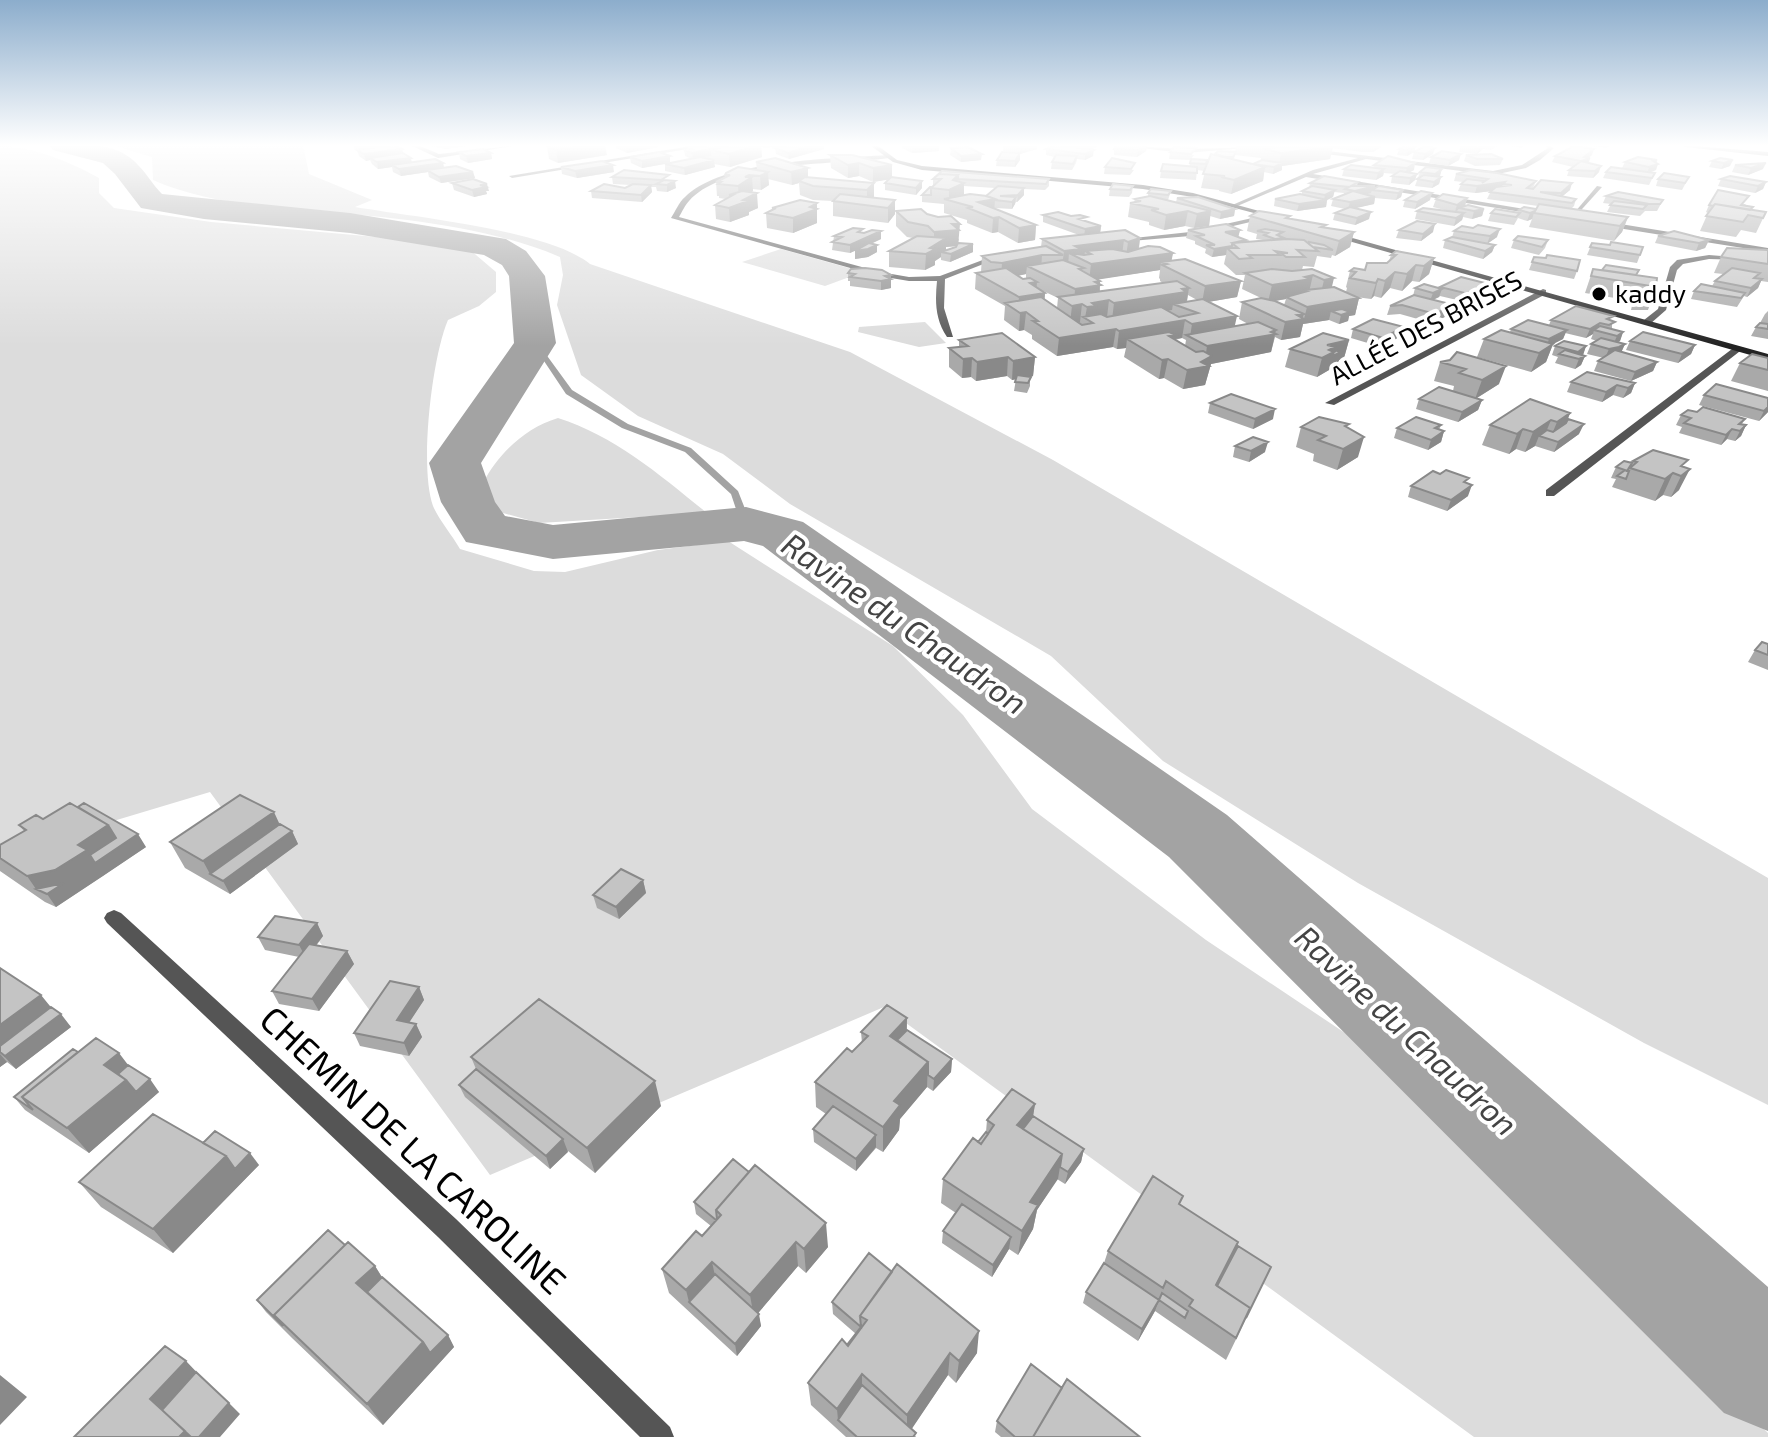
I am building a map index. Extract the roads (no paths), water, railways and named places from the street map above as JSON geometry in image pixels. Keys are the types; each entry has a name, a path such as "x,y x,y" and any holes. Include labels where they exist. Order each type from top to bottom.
{"main road":[{"path":"1257,212 1277,217"},
{"path":"1326,232 1768,357"}],"street":[{"path":"676,212 675,218 694,226 909,279 941,278 1006,253"},
{"path":"1534,212 1768,250"},
{"path":"1571,218 1576,212"},
{"path":"1112,241 1190,234 1277,217"},
{"path":"1647,322 1662,310 1673,269 1680,262 1709,257 1768,257"},
{"path":"941,278 939,295 943,326 950,335"},
{"name":"ALLÉE DES BRISES","path":"1330,403 1543,292"},
{"path":"1550,493 1739,348"},
{"name":"CHEMIN DE LA CAROLINE","path":"114,918 447,1228 660,1437"}],"waterway":[{"name":"Ravine du Chaudron","path":"227,212 350,223 494,246 514,258 527,276 535,343 455,463 468,502 486,530 553,542 746,524 783,534 1198,836 1768,1369"},
{"path":"535,343 569,392 625,426 688,450 735,493 746,524"}],"place":[{"name":"kaddy","path":"1599,294"}]}
